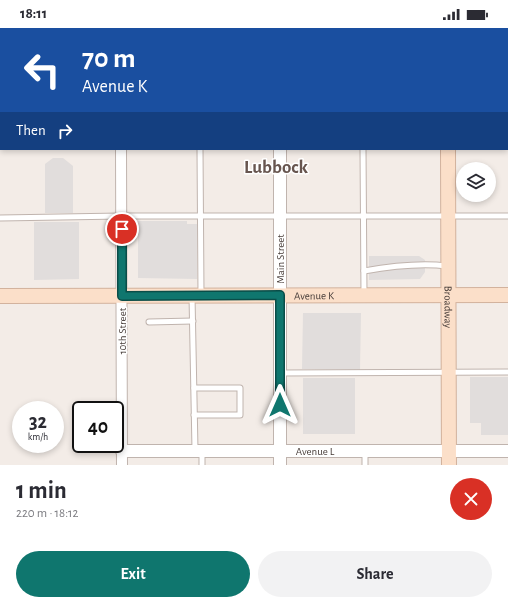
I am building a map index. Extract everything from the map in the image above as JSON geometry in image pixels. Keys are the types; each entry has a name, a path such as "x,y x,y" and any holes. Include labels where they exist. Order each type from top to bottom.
{"main road":[{"name":"Broadway","path":"448,150 449,458"},
{"name":"Avenue K","path":"0,296 508,295"}],"street":[{"name":"10th Street","path":"121,150 122,401"},
{"name":"Main Street","path":"280,150 280,465"},
{"name":"Avenue L","path":"124,451 365,452 449,458 508,451"},
{"name":"10th Street","path":"122,453 122,465"}],"lane":[{"path":"200,150 200,216 197,295 192,321 194,416 198,451 202,465"},
{"path":"363,150 364,295"},
{"path":"0,218 122,216 508,216"},
{"path":"364,271 387,267 429,264 448,266"},
{"path":"150,322 192,321"},
{"path":"280,374 508,372"},
{"path":"194,388 240,388 240,415 194,416"},
{"path":"365,452 365,465"}],"shaded area":[{"path":"53,158 63,158 73,166 73,213 45,213 45,164"},
{"path":"138,221 187,221 187,224 197,224 197,279 138,278"},
{"path":"34,222 79,222 79,279 34,280"},
{"path":"369,256 419,256 425,260 425,272 420,279 369,280"},
{"path":"303,313 361,313 360,370 302,369"},
{"path":"470,377 508,377 508,435 481,435 481,423 470,423"},
{"path":"303,378 355,378 355,434 303,434"}],"district":[{"name":"Lubbock","path":"276,167"}],"route":[{"path":"122,229 122,296 280,295 280,405"}]}
